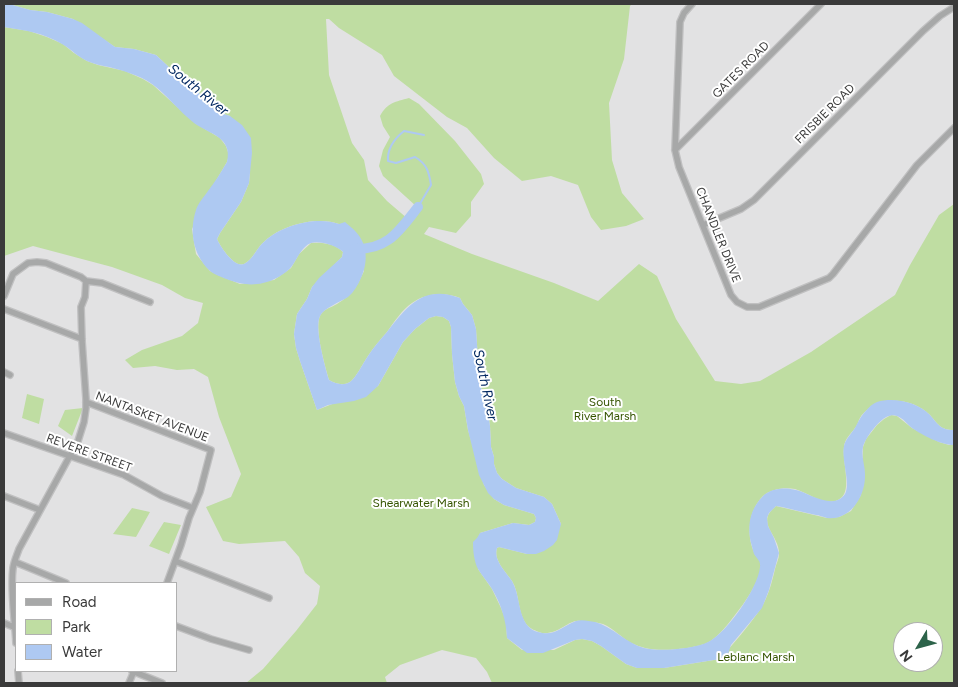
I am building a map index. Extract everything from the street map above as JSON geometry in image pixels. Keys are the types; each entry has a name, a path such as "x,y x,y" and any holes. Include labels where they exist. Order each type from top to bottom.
{"street":[{"name":"CHANDLER DRIVE","path":"692,4 684,13 680,22 675,150 680,168 736,302 747,307 760,307 826,280 917,165 954,128"},
{"name":"GATES ROAD","path":"675,150 821,4"},
{"name":"FRISBIE ROAD","path":"703,225 741,209 754,200 923,31 954,7"},
{"path":"4,296 13,274 28,263 41,262 81,277 86,281 102,283 150,302"},
{"path":"15,615 13,568 19,549 78,441 84,422 86,402 81,307 85,297 86,281"},
{"path":"4,309 82,339"},
{"name":"NANTASKET AVENUE","path":"86,402 212,450 194,508"},
{"name":"REVERE STREET","path":"4,433 124,475 162,496 194,508"},
{"path":"4,496 40,510"},
{"path":"167,582 194,508"},
{"path":"175,561 269,598"},
{"path":"15,562 64,582"},
{"path":"178,627 248,650"},
{"path":"135,672 162,683"}],"green space":[{"name":"South River Marsh","path":"9,4 632,4 630,6 624,59 609,103 612,160 622,193 644,219 626,226 601,230 591,217 578,185 551,176 522,181 494,158 467,128 447,117 394,76 382,55 339,28 329,19 326,19 329,75 352,143 364,160 368,180 387,201 408,219 417,207 383,176 379,166 383,150 390,137 383,126 380,116 389,105 409,98 419,104 455,141 481,174 484,184 471,202 471,216 456,233 429,227 424,234 598,301 639,264 657,276 676,319 715,381 741,384 760,381 811,352 895,295 939,215 954,204 954,430 942,428 926,411 903,401 875,404 862,415 846,441 844,453 846,488 841,498 836,501 824,501 795,489 786,488 774,490 763,496 755,508 750,522 750,538 755,554 761,563 758,578 739,610 723,630 709,642 687,648 668,650 643,648 631,643 603,624 580,621 572,622 554,632 542,633 535,631 523,619 515,586 498,561 496,552 499,547 527,554 561,524 552,504 544,497 516,488 502,479 497,473 491,447 487,406 479,375 476,329 472,315 460,298 436,294 423,297 412,303 374,347 350,382 342,384 329,380 319,336 319,319 324,311 350,294 364,271 339,224 321,221 290,226 272,235 247,262 244,264 236,263 228,256 217,239 241,202 249,183 250,172 230,116 217,112 205,98 156,55 134,49 115,47 73,19"},
{"path":"4,27 29,31 47,37 63,44 87,61 125,71 143,79 153,85 195,123 220,138 226,146 229,155 227,162 192,229 196,254 210,271 240,284 274,280 291,268 299,254 311,243 328,244 337,247 343,252 342,257 312,287 297,314 294,334 296,348 317,410 378,386 403,342 415,329 429,318 436,316 443,317 449,321 455,382 464,406 468,430 484,485 494,499 504,505 534,514 536,518 535,522 529,525 513,523 480,533 478,569 492,589 501,608 506,621 507,638 522,650 554,650 575,640 582,639 592,641 626,664 637,668 664,668 720,659 756,615 770,589 779,554 776,541 768,524 767,518 770,512 776,506 827,518 839,517 851,511 861,495 863,447 866,439 877,425 891,415 897,416 912,428 939,442 954,445 954,683 492,683 487,672 476,658 442,650 400,665 385,677 387,683 246,683 263,669 317,604 320,586 305,573 299,557 285,541 239,544 223,541 206,507 231,497 241,474 219,417 208,377 194,369 177,370 155,366 133,368 125,360 142,350 182,336 198,323 203,303 185,298 162,285 112,267 33,246 4,256"},
{"path":"27,394 44,399 39,424 22,418"},
{"path":"83,408 72,436 58,426 65,410"},
{"path":"132,508 150,512 136,537 113,534"},
{"path":"164,522 181,525 169,554 149,546"}],"water":[{"path":"4,4 73,19 82,23 115,47 134,49 156,55 205,98 217,112 230,116 242,125 251,138 252,153 249,183 241,202 217,239 228,256 236,263 244,264 247,262 272,235 290,226 321,221 339,224 345,222 355,231 363,243 366,254 361,278 356,288 348,297 325,310 318,321 321,347 329,380 342,384 350,382 377,344 409,306 418,300 436,294 447,294 460,298 472,315 476,329 479,375 487,406 491,447 497,473 502,479 516,488 544,497 552,504 561,524 557,540 553,545 536,554 497,548 498,561 512,581 524,620 533,630 544,633 554,632 571,623 583,620 602,624 631,643 644,648 667,650 686,648 708,642 716,637 732,620 748,598 758,576 760,563 754,554 749,529 753,511 759,500 767,493 779,489 796,490 828,501 840,499 847,490 843,451 845,443 863,414 871,406 877,402 898,400 919,407 930,415 942,428 954,430 954,445 932,439 912,428 899,417 895,415 890,416 877,424 864,443 862,454 865,482 860,498 850,511 836,518 827,518 776,506 767,518 768,526 779,553 769,590 762,608 731,645 728,654 720,659 664,668 637,668 626,664 592,641 582,639 543,653 527,653 507,638 498,600 477,566 473,542 480,533 513,523 529,525 535,522 536,518 534,514 504,505 494,499 488,493 479,475 464,406 455,382 449,321 443,317 436,316 429,318 415,329 403,342 378,386 366,397 328,405 317,410 296,348 294,334 297,314 312,287 342,257 343,252 328,244 311,243 302,250 286,272 275,279 259,284 237,283 211,272 196,250 193,226 198,205 216,181 227,162 228,154 223,142 194,123 157,88 142,78 87,61 48,37 4,27"}],"waterway":[{"path":"418,207 431,185 427,169 415,157 396,163 388,161 388,156 392,144 404,131 424,135"},
{"path":"354,249 376,246 392,237 418,207"}],"water label":[{"name":"South River","path":"198,90"},
{"name":"South River","path":"485,385"}],"park label":[{"name":"Shearwater Marsh","path":"421,503"},
{"name":"Leblanc Marsh","path":"756,657"}]}
